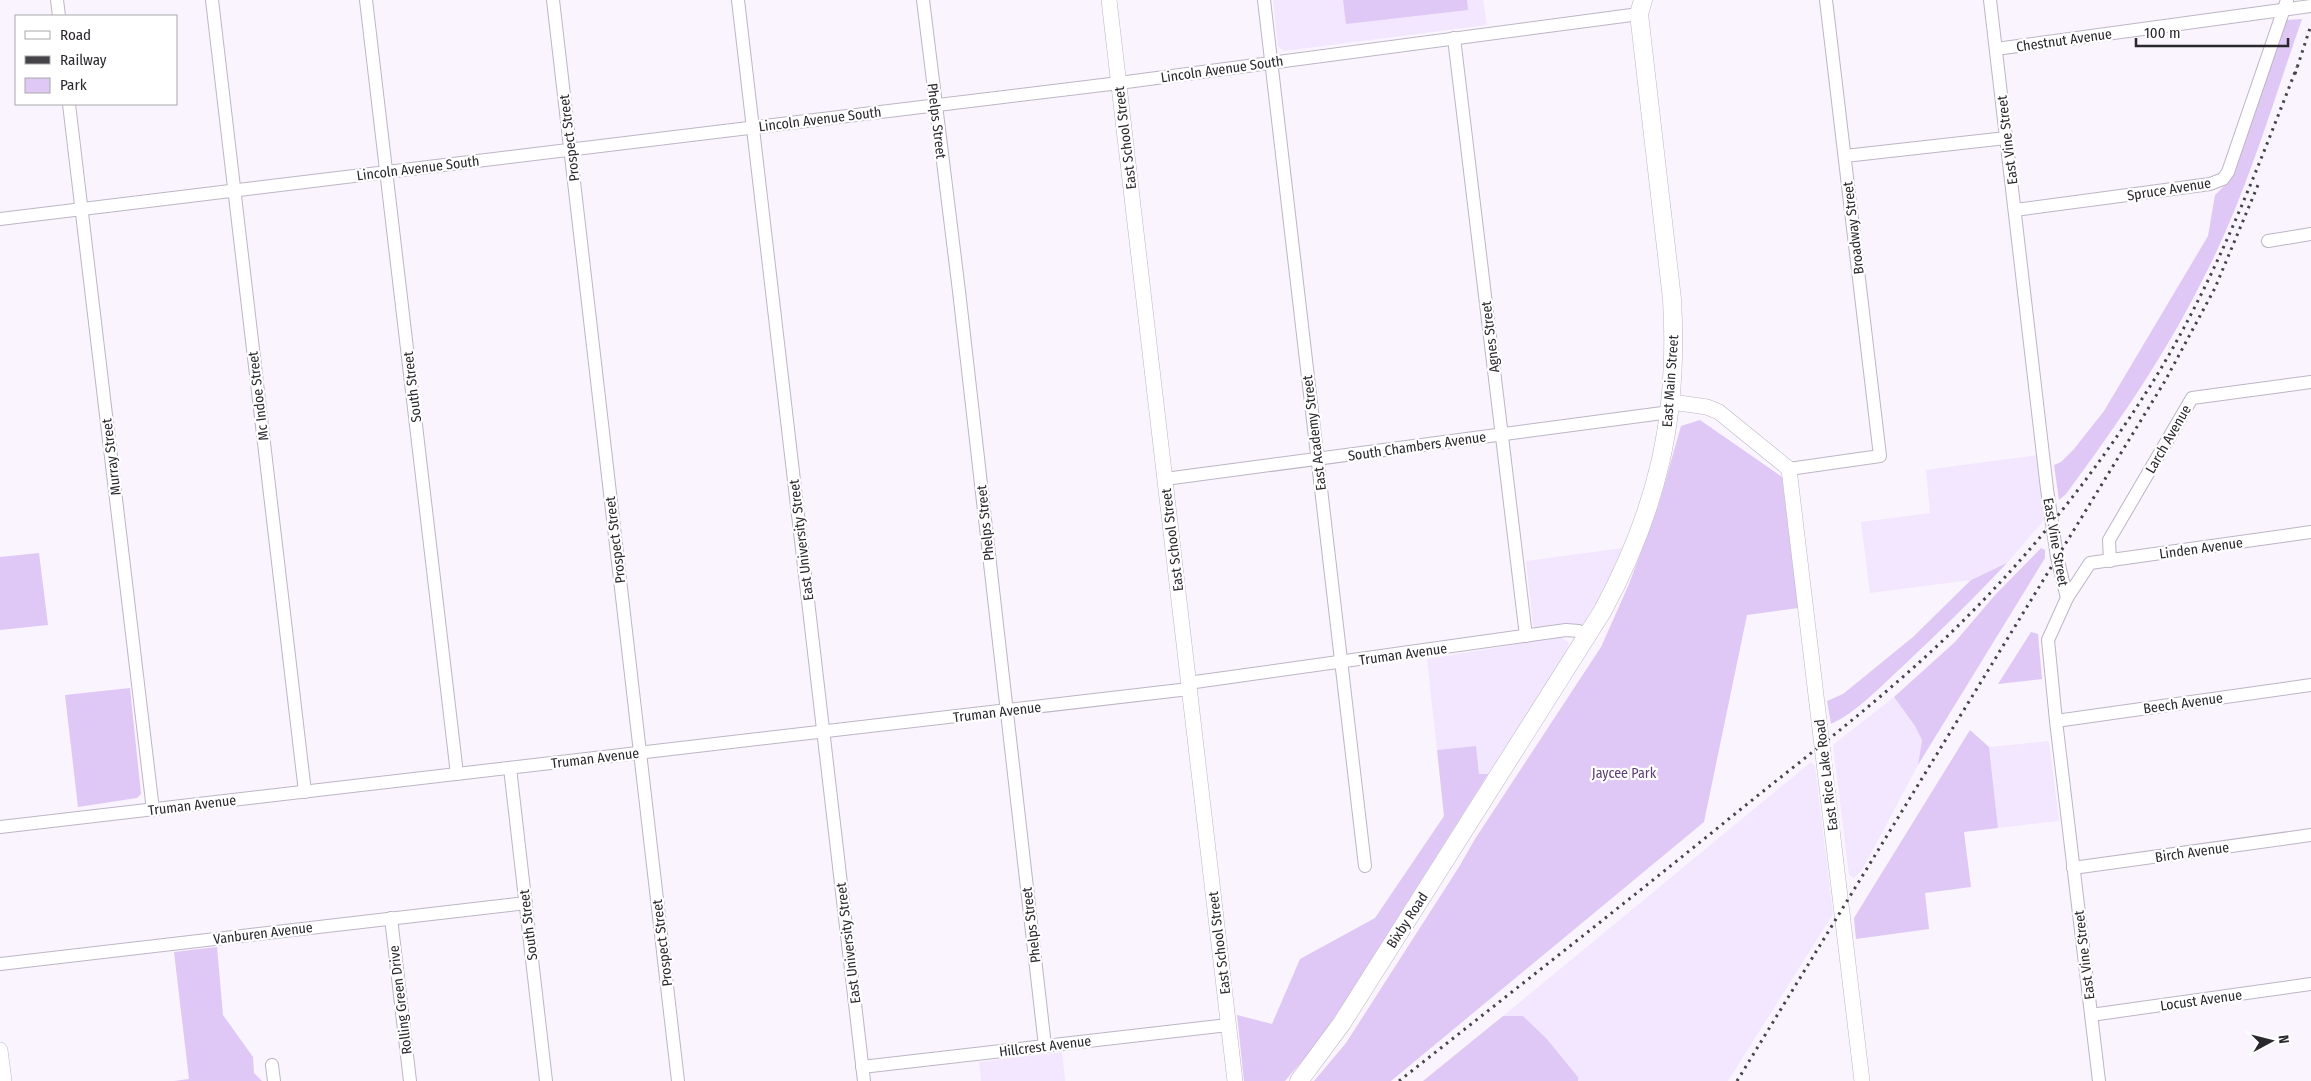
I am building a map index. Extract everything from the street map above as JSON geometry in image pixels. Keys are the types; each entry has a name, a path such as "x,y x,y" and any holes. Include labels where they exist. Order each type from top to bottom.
{"main road":[{"name":"East Main Street","path":"1511,756 1616,586 1641,532 1661,464 1671,407 1674,348 1672,299 1641,7"},
{"name":"Bixby Road","path":"1299,1081 1342,1023 1511,756"}],"street":[{"path":"57,0 59,15"},
{"name":"Mc Indoe Street","path":"212,0 305,792"},
{"name":"South Street","path":"366,0 457,774"},
{"name":"Prospect Street","path":"553,0 678,1081"},
{"name":"East University Street","path":"738,0 864,1081"},
{"name":"Phelps Street","path":"923,0 960,300 1045,1046"},
{"name":"East School Street","path":"1109,0 1235,1081"},
{"name":"East Academy Street","path":"1264,0 1365,866"},
{"name":"Broadway Street","path":"1789,469 1880,456 1826,0"},
{"name":"East Vine Street","path":"1990,0 2047,489 2057,557 2066,598 2048,640 2099,1081"},
{"name":"Chestnut Avenue","path":"1996,49 2285,5 2311,6"},
{"name":"Spruce Avenue","path":"2015,210 2210,184 2223,179 2228,172 2285,5"},
{"name":"Lincoln Avenue South","path":"0,219 1119,83 1454,38 1641,7"},
{"name":"Agnes Street","path":"1454,38 1526,636"},
{"name":"Murray Street","path":"69,105 153,810"},
{"path":"1845,156 2006,138"},
{"path":"2268,241 2311,234"},
{"name":"Larch Avenue","path":"2110,561 2109,540 2192,398 2311,382"},
{"name":"South Chambers Avenue","path":"1165,479 1501,435 1671,407 1707,407 1719,412 1789,469"},
{"name":"East Rice Lake Road","path":"1789,469 1862,1081"},
{"name":"Linden Avenue","path":"2066,598 2090,563 2311,532"},
{"name":"Truman Avenue","path":"0,827 1006,711 1566,630 1578,631 1587,635"},
{"name":"Beech Avenue","path":"2056,721 2311,685"},
{"name":"South Street","path":"510,768 546,1081"},
{"name":"Birch Avenue","path":"2073,868 2311,835"},
{"name":"Vanburen Avenue","path":"0,964 526,903"},
{"name":"Rolling Green Drive","path":"391,918 410,1081"},
{"name":"Locust Avenue","path":"2091,1015 2311,984"},
{"name":"Hillcrest Avenue","path":"862,1067 1228,1025"},
{"path":"0,1050 4,1081"},
{"path":"272,1065 274,1081"}],"shaded area":[{"path":"1273,0 1483,0 1487,25 1284,51 1278,46"},
{"path":"2037,455 2044,520 2007,563 1971,580 1870,593 1861,522 1930,513 1926,470"},
{"path":"1623,548 1609,582 1583,624 1535,630 1526,561"},
{"path":"1561,637 1569,643 1567,651 1488,774 1479,774 1476,746 1437,750 1427,659"},
{"path":"1894,697 1915,726 1922,740 1918,765 1862,870 1854,878 1849,875 1833,745"},
{"path":"2049,741 2059,821 1998,828 1989,747"},
{"path":"1811,762 1815,766 1833,914 1728,1081 1578,1081 1578,1077 1547,1039 1523,1016 1503,1016"},
{"path":"1062,1052 1065,1081 981,1081 979,1062"}],"green space":[{"path":"1343,0 1467,0 1468,10 1346,24"},
{"path":"2302,19 2246,182 2204,277 2174,334 2140,388 2085,468 2066,494 2059,500 2054,465 2061,462 2074,449 2104,411 2208,236 2215,195 2228,182 2286,20"},
{"name":"Jaycee Park","path":"1700,420 1782,477 1798,608 1747,615 1704,822 1391,1081 1314,1081 1346,1043 1475,839 1601,647 1629,584 1658,507 1681,426"},
{"path":"2041,548 2045,550 2045,558 1918,765 1922,740 1915,726 1894,697 1955,642 1995,595"},
{"path":"39,553 48,625 0,630 0,557"},
{"path":"2007,563 1955,616 1877,690 1850,713 1831,724 1827,701 1843,694 1913,637 1971,580"},
{"path":"2031,632 2038,634 2042,679 1998,684"},
{"path":"130,688 141,794 137,798 78,807 65,695"},
{"path":"1970,730 1989,747 1998,828 1964,832 1971,887 1925,893 1929,929 1856,939 1854,918"},
{"path":"1476,746 1479,774 1488,774 1342,1006 1313,1048 1285,1081 1244,1081 1237,1015 1272,1024 1300,959 1375,918 1444,816 1437,750"},
{"path":"217,947 223,1015 253,1057 254,1073 262,1081 174,1081 189,1079 174,952"},
{"path":"1503,1016 1523,1016 1547,1039 1578,1077 1578,1081 1423,1081"}],"railway":[{"path":"2295,74 2311,25"},
{"path":"1399,1081 1656,878 1878,698 1964,619 2027,552 2057,517 2112,443 2138,405 2186,325 2245,198 2297,67"},
{"path":"1737,1081 2165,381 2215,288 2258,185"}]}
